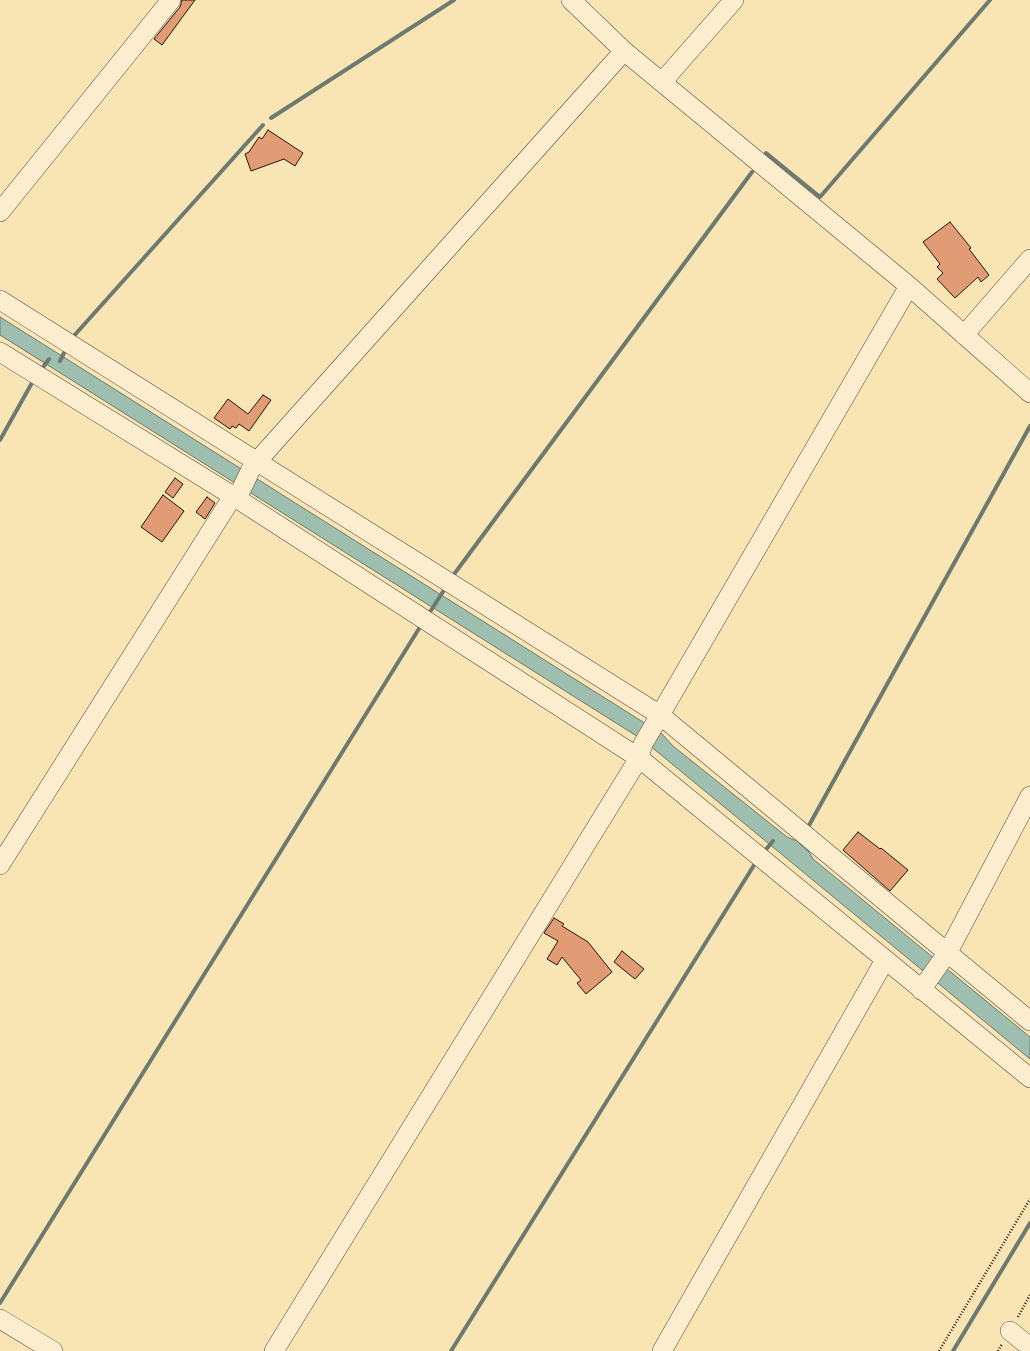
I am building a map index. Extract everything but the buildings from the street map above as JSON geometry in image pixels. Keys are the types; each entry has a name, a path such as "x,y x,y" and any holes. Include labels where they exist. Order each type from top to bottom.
{"street":[{"path":"0,212 171,0"},
{"path":"571,0 624,50 909,286 1030,393"},
{"path":"662,82 734,0"},
{"path":"0,865 255,464 624,50"},
{"path":"964,335 1030,259"},
{"path":"274,1351 641,751 658,718 909,286"},
{"path":"0,300 255,464 658,718 946,956 1030,1021"},
{"path":"0,352 237,493 641,751 886,960 924,986 1030,1078"},
{"path":"924,986 946,956 1030,796"},
{"path":"662,1351 886,960"},
{"path":"0,1319 53,1351"},
{"path":"1010,1331 1030,1347"}],"path":[{"path":"939,1351 1030,1199"}],"shaded area":[{"path":"0,317 662,734 673,746 787,837 794,840 799,840 800,844 809,852 813,859 1030,1037 1030,1059 643,740 0,335"}],"waterway":[{"path":"271,118 454,0"},
{"path":"766,153 820,197 990,0"},
{"path":"72,338 263,125"},
{"path":"452,577 752,172"},
{"path":"60,361 66,349"},
{"path":"41,370 49,359"},
{"path":"0,440 33,381"},
{"path":"807,829 1030,426"},
{"path":"430,612 446,587"},
{"path":"0,1303 420,627"},
{"path":"763,853 773,841"},
{"path":"451,1351 756,862"},
{"path":"953,1351 1030,1223"}]}
